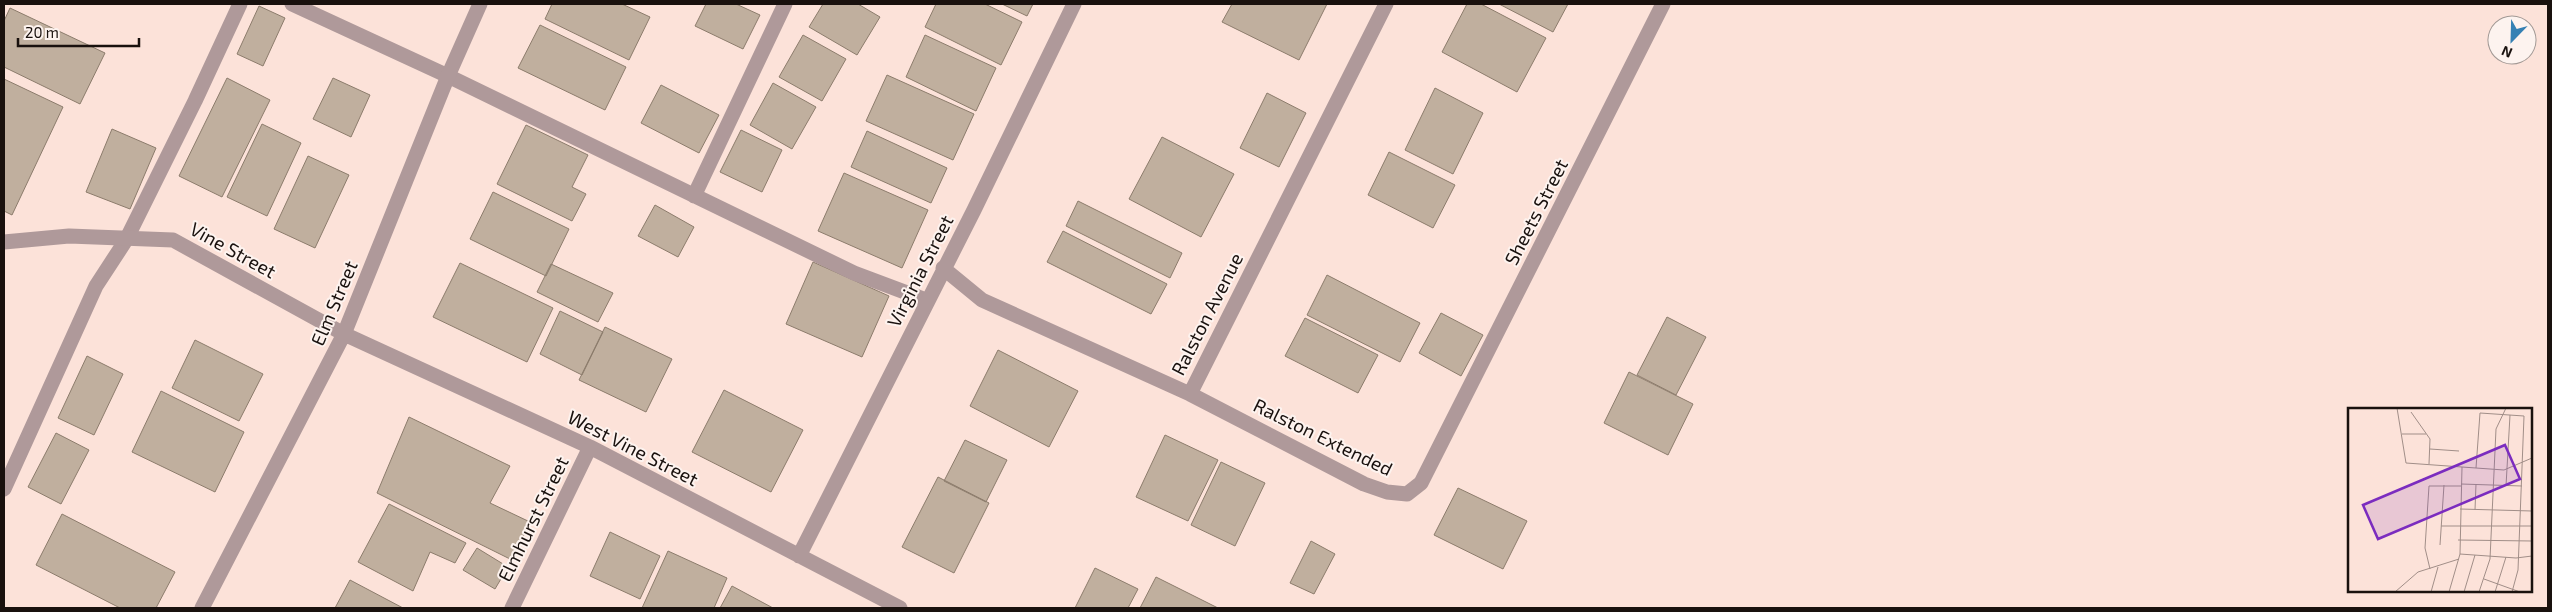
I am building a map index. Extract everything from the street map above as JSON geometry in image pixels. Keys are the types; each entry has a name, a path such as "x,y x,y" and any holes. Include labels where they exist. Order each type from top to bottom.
{"street":[{"path":"4,489 96,286 126,240 195,101 240,4"},
{"path":"292,4 448,76 854,273 926,300"},
{"name":"Elm Street","path":"202,608 344,334 448,76 480,4"},
{"path":"694,196 785,4"},
{"name":"Virginia Street","path":"799,556 1074,4"},
{"name":"Ralston Avenue","path":"943,268 982,300 1190,394 1386,4"},
{"name":"Sheets Street","path":"1443,438 1663,4"},
{"name":"Vine Street","path":"4,242 69,236 126,240 173,240 344,334"},
{"name":"West Vine Street","path":"344,334 590,447 900,608"},
{"name":"Ralston Extended","path":"1190,394 1364,484 1387,492 1407,494 1422,482 1443,438"},
{"name":"Elmhurst Street","path":"512,608 590,447"}],"building":[{"path":"552,4 622,4 650,17 629,60 545,19"},
{"path":"706,4 736,4 760,15 743,49 695,26"},
{"path":"823,4 858,4 880,17 857,55 809,27"},
{"path":"936,4 985,4 1022,22 1001,65 925,27"},
{"path":"1002,4 1033,4 1027,16"},
{"path":"1232,4 1327,4 1299,60 1222,22"},
{"path":"1467,4 1481,4 1546,38 1517,92 1442,52"},
{"path":"1499,4 1568,4 1553,32"},
{"path":"259,6 285,18 263,66 237,54"},
{"path":"10,8 105,53 80,104 4,67 4,21"},
{"path":"540,25 626,67 605,110 518,68"},
{"path":"803,35 846,59 822,101 779,77"},
{"path":"925,35 996,68 976,111 906,77"},
{"path":"887,75 974,114 953,160 866,121"},
{"path":"227,78 270,100 222,197 179,176"},
{"path":"333,78 370,95 351,137 313,119"},
{"path":"4,79 63,107 12,215 4,211"},
{"path":"773,83 816,107 792,149 750,125"},
{"path":"661,85 719,115 699,153 641,123"},
{"path":"1435,88 1483,113 1453,174 1405,150"},
{"path":"1267,93 1306,113 1279,167 1240,148"},
{"path":"262,124 301,143 267,216 227,197"},
{"path":"526,125 588,155 572,187 586,194 572,221 497,184"},
{"path":"112,129 156,148 130,209 86,192"},
{"path":"741,130 782,150 762,192 720,172"},
{"path":"867,131 947,168 931,203 851,167"},
{"path":"1162,137 1234,174 1201,237 1129,199"},
{"path":"1389,152 1455,185 1433,228 1368,195"},
{"path":"308,156 349,175 315,248 274,229"},
{"path":"844,173 928,210 902,268 818,231"},
{"path":"493,192 569,229 546,276 470,239"},
{"path":"1078,201 1182,253 1170,278 1066,226"},
{"path":"655,205 694,227 678,257 638,236"},
{"path":"1063,231 1167,284 1151,314 1047,262"},
{"path":"813,262 889,296 862,357 786,324"},
{"path":"460,263 553,308 527,362 433,317"},
{"path":"551,264 613,293 598,322 537,292"},
{"path":"1327,275 1420,323 1400,362 1307,315"},
{"path":"560,311 603,332 582,375 540,354"},
{"path":"1441,313 1483,335 1461,376 1419,353"},
{"path":"1667,317 1706,337 1676,395 1637,375"},
{"path":"1305,318 1378,355 1358,393 1285,356"},
{"path":"605,327 672,359 646,412 579,380"},
{"path":"195,340 263,374 239,421 172,388"},
{"path":"998,350 1078,391 1049,447 970,406"},
{"path":"87,356 123,374 94,435 58,418"},
{"path":"1629,372 1693,404 1668,455 1604,423"},
{"path":"724,390 803,430 771,492 692,452"},
{"path":"161,391 244,432 215,492 132,452"},
{"path":"409,417 510,466 490,503 530,522 512,560 377,493"},
{"path":"56,433 89,450 61,504 28,487"},
{"path":"1165,435 1218,460 1188,521 1136,497"},
{"path":"965,440 1007,460 986,502 944,481"},
{"path":"1221,462 1265,483 1235,546 1191,525"},
{"path":"938,477 989,503 954,573 902,547"},
{"path":"1458,488 1527,521 1503,569 1434,535"},
{"path":"389,504 466,543 455,563 430,552 413,591 358,562"},
{"path":"62,514 175,572 156,608 120,608 36,565"},
{"path":"610,532 660,556 640,599 590,576"},
{"path":"1311,541 1335,554 1314,594 1290,583"},
{"path":"477,548 508,567 495,589 463,570"},
{"path":"668,551 727,578 714,608 642,608"},
{"path":"1095,568 1138,589 1128,608 1075,608"},
{"path":"1156,577 1218,608 1140,608"},
{"path":"350,580 403,608 335,608"},
{"path":"732,586 773,608 720,608"}]}
